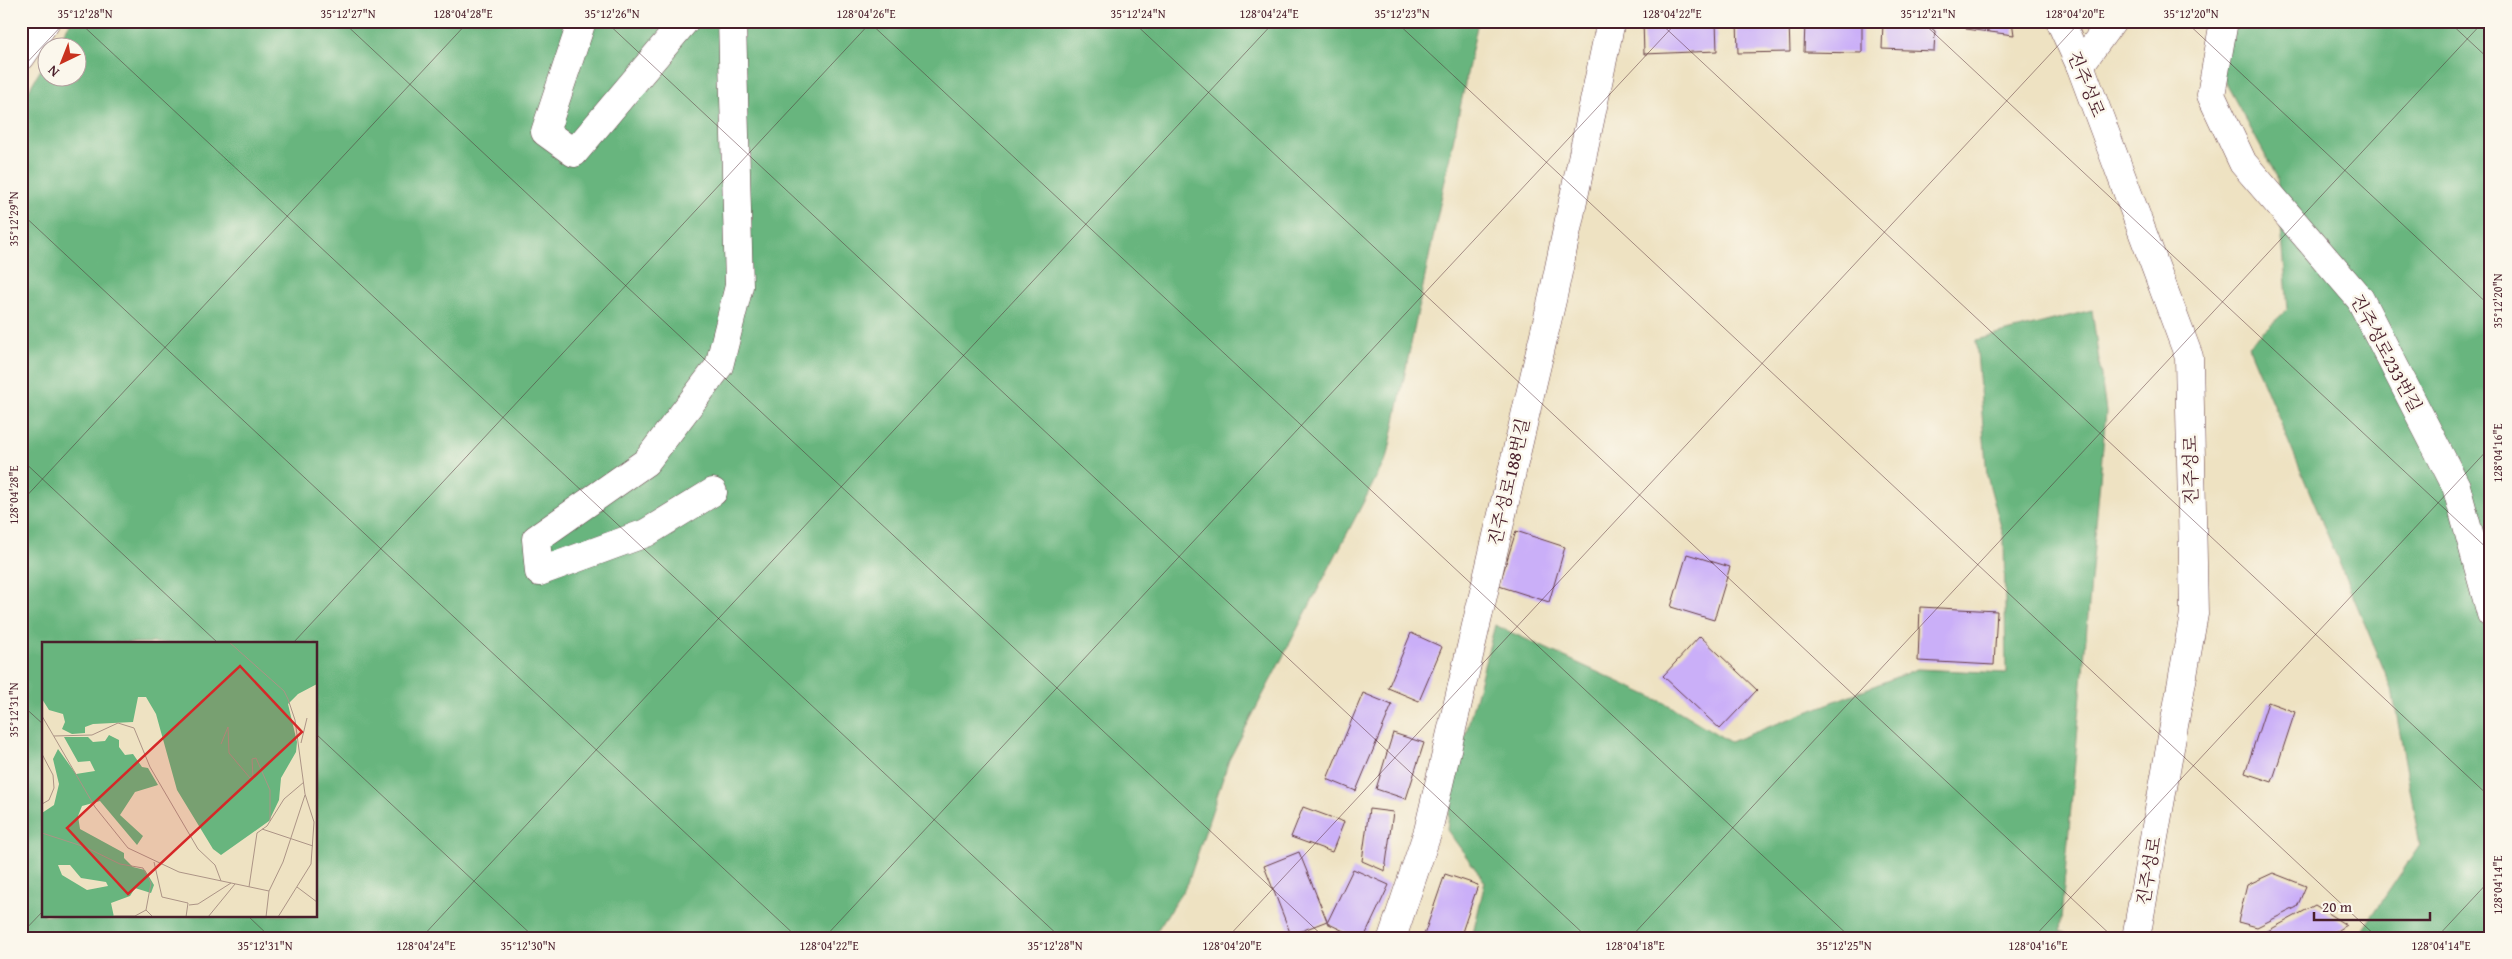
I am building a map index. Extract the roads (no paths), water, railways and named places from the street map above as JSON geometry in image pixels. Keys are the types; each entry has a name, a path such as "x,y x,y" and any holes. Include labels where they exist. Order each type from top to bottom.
{"street":[{"path":"21,57 46,21"},
{"path":"582,21 545,132 574,153 685,21"},
{"path":"713,492 646,533 539,572 536,539 646,462 718,366 739,286 732,21"},
{"name":"진주성로188번길","path":"1392,938 1428,831 1553,296 1611,21"},
{"name":"진주성로","path":"2060,21 2080,65 2189,357 2194,614 2136,938"},
{"path":"2080,65 2112,21"},
{"name":"진주성로233번길","path":"2224,21 2211,95 2243,163 2360,298 2456,486 2491,614"}]}
